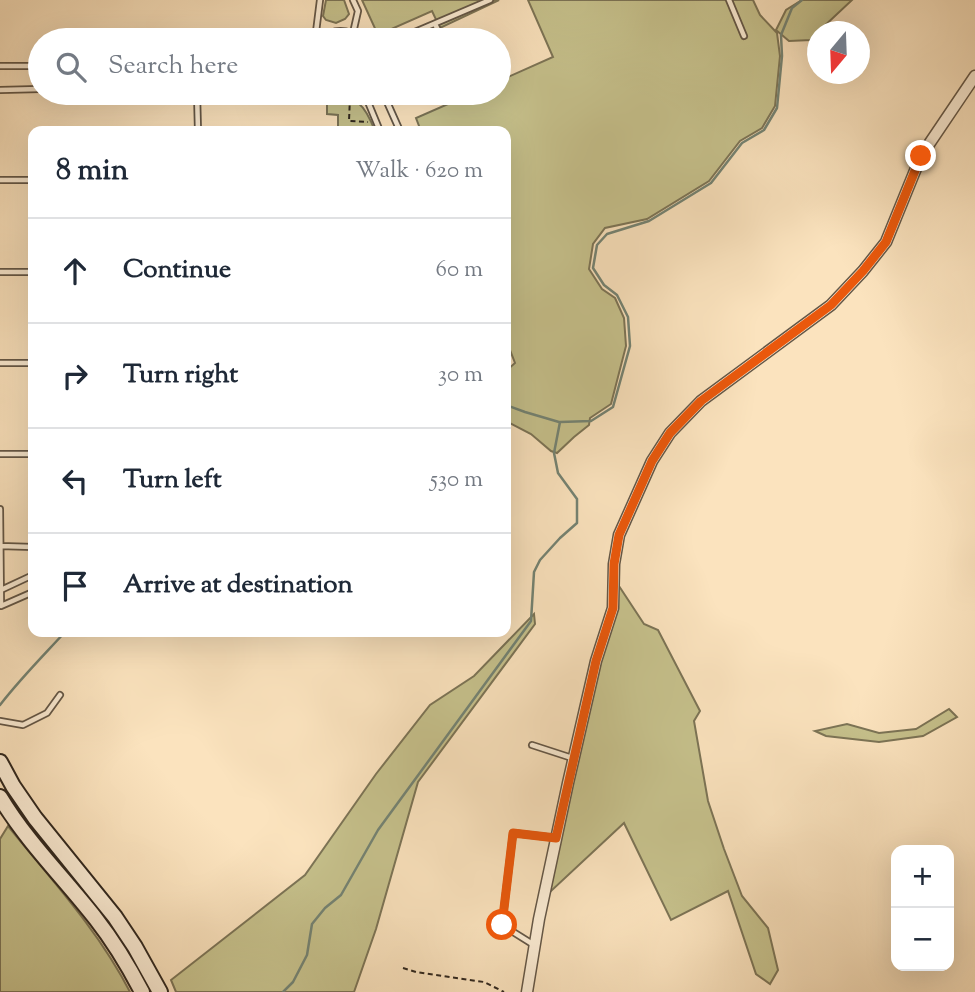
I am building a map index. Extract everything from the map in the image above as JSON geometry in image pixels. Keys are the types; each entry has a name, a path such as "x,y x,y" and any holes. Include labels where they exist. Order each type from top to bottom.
{"main road":[{"path":"0,762 35,818 115,917 160,992"},
{"path":"2,809 98,921 142,992"}],"street":[{"path":"527,992 573,758 596,661 613,608 614,564 619,535 652,461 670,433 701,401 831,305 863,271 886,242 921,156 975,76"}],"lane":[{"path":"318,28 320,0"},
{"path":"353,0 358,11 354,28"},
{"path":"425,28 490,0"},
{"path":"729,0 744,36"},
{"path":"435,24 437,28"},
{"path":"0,66 28,66"},
{"path":"0,90 28,89"},
{"path":"197,105 198,126"},
{"path":"369,105 378,126"},
{"path":"388,105 398,126"},
{"path":"0,180 28,180"},
{"path":"0,272 28,272"},
{"path":"0,363 28,363"},
{"path":"0,454 28,454"},
{"path":"0,509 1,606 28,594"},
{"path":"1,547 28,547"},
{"path":"1,590 28,577"},
{"path":"0,721 23,725 47,713 60,695"},
{"path":"532,745 573,758"},
{"path":"535,946 502,925 513,833 556,838"}],"path":[{"path":"351,105 349,121 376,122"},
{"path":"403,968 484,982 504,992"}],"shaded area":[{"path":"326,0 344,0 349,14 336,23 326,20 323,16"},
{"path":"362,0 499,0 440,28 432,11 394,28 375,28"},
{"path":"528,0 753,0 760,15 777,33 780,56 775,106 762,128 740,141 709,181 647,219 605,228 593,244 589,269 602,289 615,298 624,318 626,346 611,404 590,418 589,425 557,453 511,424 511,367 515,363 511,353 511,126 419,126 416,118 446,105 511,105 511,76 553,57"},
{"path":"802,0 852,0 830,21 807,21 807,40 789,41 776,30 786,10"},
{"path":"327,105 360,105 373,126 338,126 338,115 327,114"},
{"path":"617,583 644,624 658,630 700,711 694,721 708,801 742,896 768,928 778,970 770,984 756,974 728,891 671,920 624,823 550,892"},
{"path":"534,614 535,624 418,782 376,929 354,992 176,992 171,980 305,875 376,774 430,705 474,676"},
{"path":"949,709 957,717 923,736 879,742 826,736 815,731 847,724 879,733 916,729"},
{"path":"8,826 89,927 130,992 0,992 0,839"}],"waterway":[{"path":"283,992 293,982 307,955 312,924 325,908 341,895 378,830 531,621 534,572 540,560 577,523 577,499 558,473 554,453 560,422 591,421 613,407 630,346 628,317 617,295 604,285 593,268 597,245 607,234 649,221 711,183 742,143 764,130 777,108 782,56 781,35 792,8 802,0"},
{"path":"511,407 559,422"},
{"path":"0,705 60,637"}],"route":[{"path":"502,925 513,833 556,838 596,661 613,608 614,564 619,535 652,461 670,433 701,401 831,305 863,271 886,242 921,156"}]}
